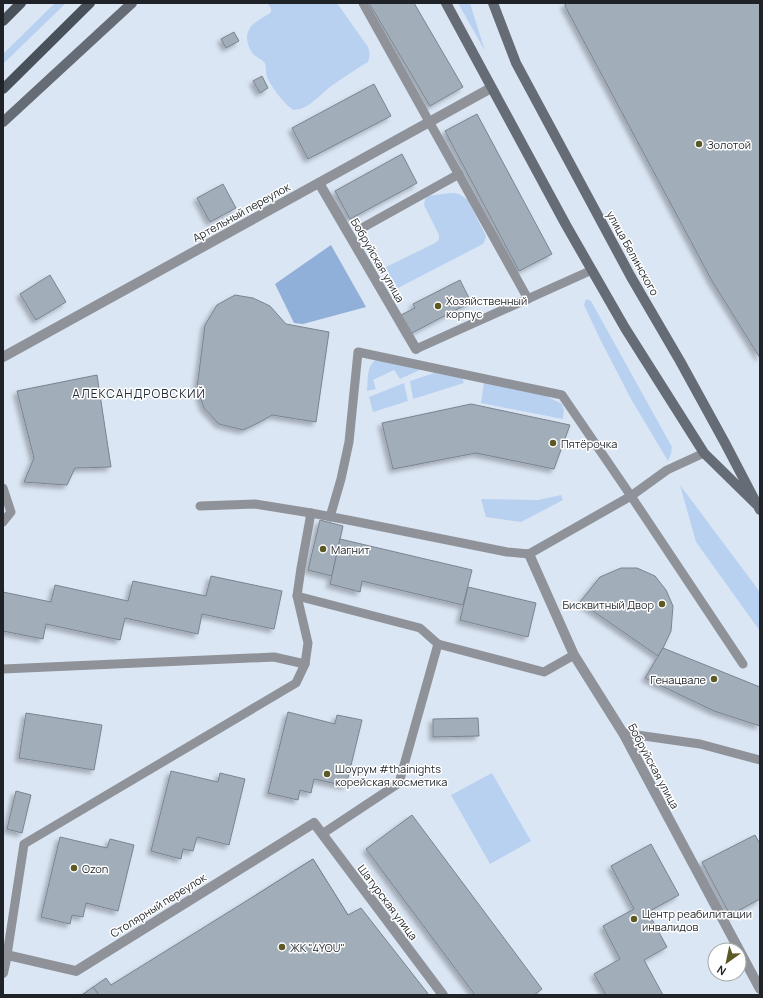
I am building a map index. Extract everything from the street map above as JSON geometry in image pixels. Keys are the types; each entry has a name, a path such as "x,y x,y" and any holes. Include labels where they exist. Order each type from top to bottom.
{"main road":[{"path":"3,21 21,3"},
{"path":"3,89 90,3"},
{"path":"3,122 132,3"},
{"path":"446,3 625,328 704,453 758,507"},
{"name":"улица Белинского","path":"493,3 516,63 631,277 722,436 758,507"}],"street":[{"name":"Артельный переулок","path":"3,357 492,88"},
{"name":"Бобруйская улица","path":"319,183 416,349"},
{"name":"Бобруйская улица","path":"529,554 574,655 624,733 760,989"},
{"name":"Шатурская улица","path":"314,823 443,995"},
{"name":"Столярный переулок","path":"7,955 76,971 314,823"},
{"path":"3,973 7,955"}],"lane":[{"path":"363,3 528,299"},
{"path":"362,228 458,174"},
{"path":"416,349 592,270"},
{"path":"330,517 341,479 349,442 358,352 562,395 632,496 743,664"},
{"path":"200,506 255,504 361,522 507,552 529,554 632,496 667,470 704,453"},
{"path":"3,488 11,512 3,522"},
{"path":"7,955 24,844 296,683 305,664 308,643 297,596 312,513"},
{"path":"297,596 420,628 438,644 544,672 574,655"},
{"path":"322,834 399,783 438,644"},
{"path":"3,669 274,657 305,664"},
{"path":"624,733 700,744 760,760"}],"shaded area":[{"path":"55,3 66,3 3,64 3,54"},
{"path":"268,3 337,3 368,47 370,54 368,62 335,84 316,100 300,109 294,110 283,101 271,85 266,75 265,64 252,53 247,41 247,35 252,25 271,12"},
{"path":"458,3 470,3 485,51"},
{"path":"450,193 459,194 468,200 486,236 483,244 394,289 385,275 385,268 439,240 439,235 424,205 425,199 428,196"},
{"path":"331,245 366,307 303,324 294,323 275,284"},
{"path":"586,299 591,301 672,447 668,461 631,399 600,339 584,305"},
{"path":"377,359 424,368 400,379 394,370 373,380 376,389 367,391 369,369 373,362"},
{"path":"434,373 462,378 464,383 413,399 410,381"},
{"path":"484,382 544,395 562,404 564,410 563,419 481,403"},
{"path":"404,383 408,401 373,412 369,397"},
{"path":"680,485 760,592 760,631 696,542"},
{"path":"561,495 563,500 521,522 486,517 481,499 538,500"},
{"path":"492,773 531,841 490,864 451,795"}],"building":[{"path":"369,3 414,3 463,87 430,106"},
{"name":"Золотой","path":"565,3 760,3 760,358 712,281 565,6"},
{"path":"234,32 239,41 226,48 221,39"},
{"path":"262,76 268,88 260,93 253,81"},
{"path":"374,84 391,116 308,159 292,128"},
{"path":"477,114 552,254 519,271 445,131"},
{"path":"402,154 417,183 350,219 335,191"},
{"path":"223,184 236,208 210,222 197,198"},
{"path":"50,275 66,302 36,320 20,294"},
{"name":"Хозяйственный корпус","path":"460,280 471,302 410,334 401,315 415,308 413,304"},
{"path":"235,295 253,298 270,306 286,324 329,332 316,422 272,415 243,430 219,424 204,408 197,388 205,325 217,305"},
{"path":"97,375 111,467 75,468 67,485 24,482 34,458 17,391"},
{"path":"471,404 570,425 554,469 476,453 393,469 382,423"},
{"path":"320,520 343,526 332,576 308,570"},
{"path":"340,539 472,570 463,605 362,581 360,592 330,584"},
{"path":"621,568 637,568 655,576 666,590 673,606 671,631 658,656 580,602 600,577"},
{"path":"211,576 282,591 274,629 202,614 198,634 125,618 120,640 46,624 43,639 3,631 3,592 51,602 55,585 128,601 133,581 206,596"},
{"path":"468,587 536,603 528,637 460,620"},
{"path":"663,648 760,687 760,726 714,711 645,678"},
{"path":"288,712 335,724 337,715 362,720 346,786 314,779 311,793 300,790 298,800 268,793"},
{"path":"26,713 102,725 94,770 19,758"},
{"path":"478,718 479,736 433,737 433,719"},
{"path":"171,771 218,782 220,773 245,779 229,845 197,837 193,851 183,849 181,859 151,851"},
{"path":"16,791 31,795 22,833 7,829"},
{"path":"412,815 542,989 534,995 475,995 366,849"},
{"path":"755,835 760,844 760,899 730,915 702,862"},
{"path":"60,837 107,848 110,839 134,845 118,911 86,903 83,917 72,915 70,924 41,917"},
{"name":"Центр реабилитации инвалидов","path":"651,844 679,895 648,912 667,947 644,960 663,995 606,995 594,974 620,959 603,926 634,909 611,866"},
{"path":"313,859 348,915 313,937 295,908 274,922 256,895"},
{"name":"ЖК \"4YOU\"","path":"313,859 348,915 361,908 429,995 82,995 106,978 111,985"},
{"path":"93,987 99,995 82,995"}],"place":[{"name":"Золотой","path":"699,144"},
{"name":"Хозяйственный корпус","path":"438,306"},
{"name":"Пятёрочка","path":"553,443"},
{"name":"Магнит","path":"323,549"},
{"name":"Бисквитный Двор","path":"662,604"},
{"name":"Генацвале","path":"714,679"},
{"name":"Шоурум #thainights корейская косметика","path":"327,774"},
{"name":"Ozon","path":"74,868"},
{"name":"Центр реабилитации инвалидов","path":"634,919"},
{"name":"ЖК \"4YOU\"","path":"282,947"}],"district":[{"name":"АЛЕКСАНДРОВСКИЙ","path":"139,393"}]}
